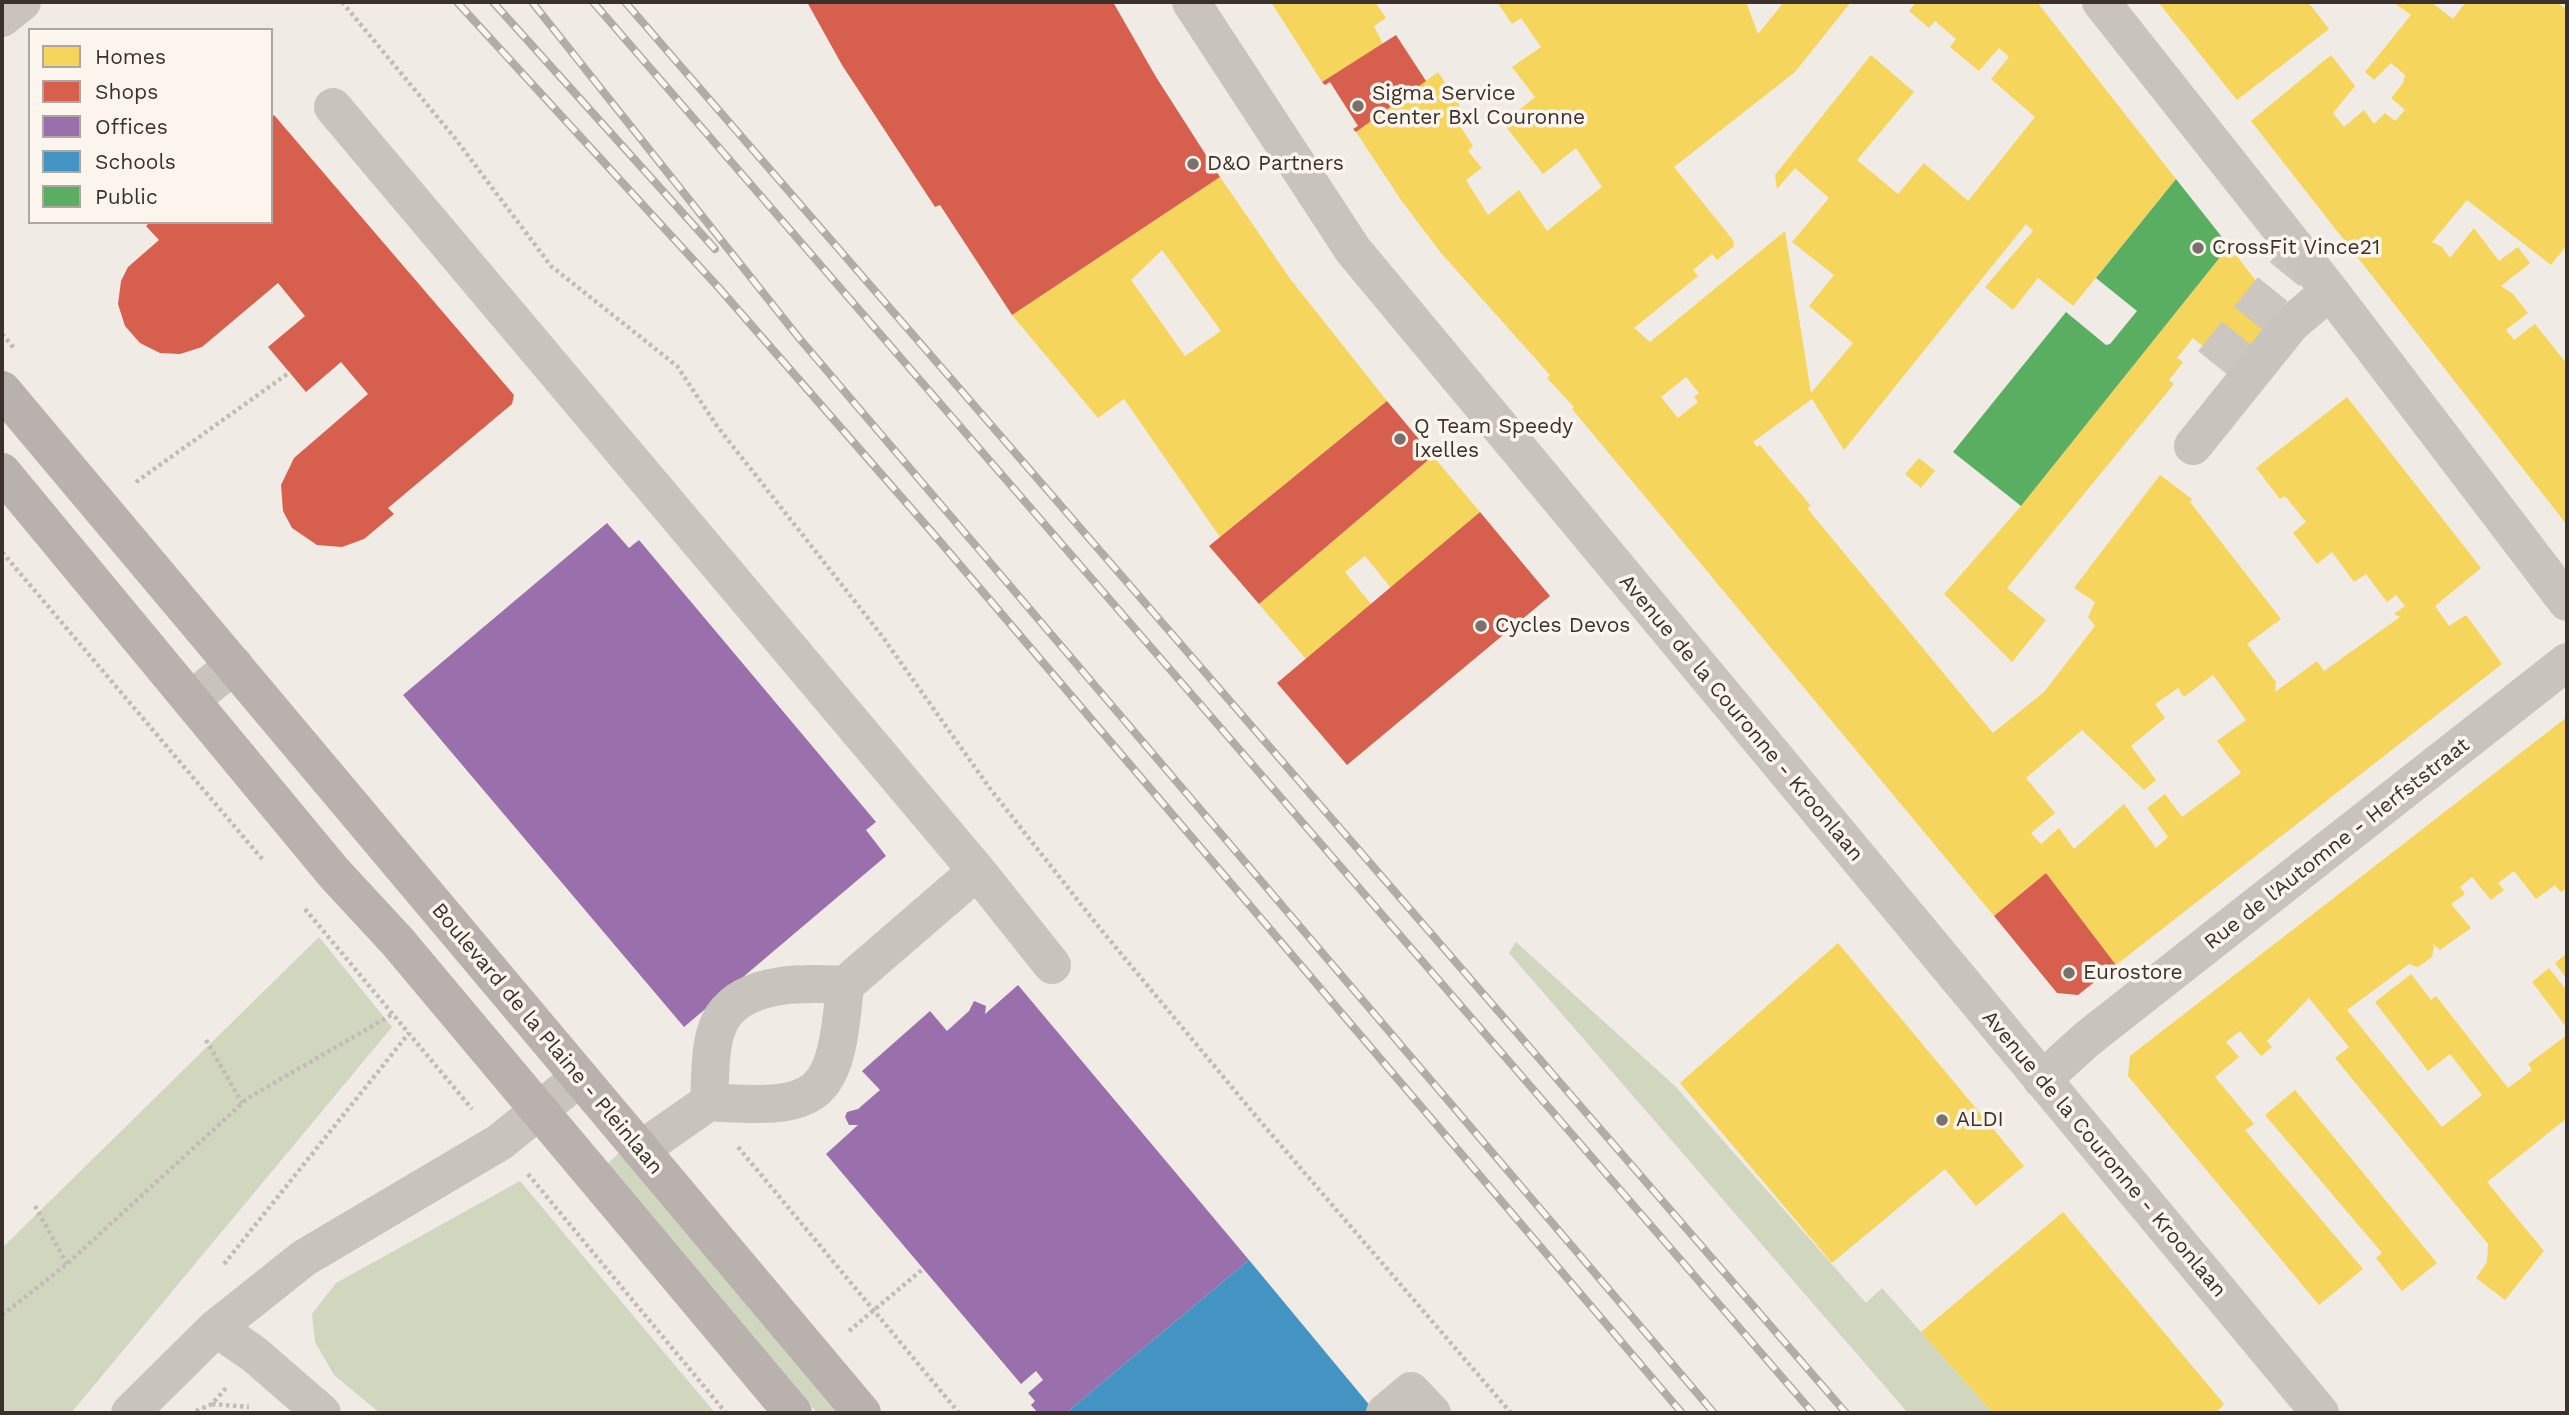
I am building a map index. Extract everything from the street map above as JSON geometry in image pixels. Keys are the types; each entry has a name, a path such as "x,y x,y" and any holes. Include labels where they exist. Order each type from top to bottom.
{"main road":[{"name":"Boulevard de la Plaine - Pleinlaan","path":"2,390 862,1413"},
{"path":"2,472 334,873 397,941 793,1413"}],"street":[{"path":"2,18 22,2"},
{"name":"Avenue de la Couronne - Kroonlaan","path":"1191,2 1353,250 2320,1413"},
{"path":"2101,2 2330,291 2567,602"},
{"path":"333,107 977,872 1052,965"},
{"path":"2193,446 2291,324 2330,291"},
{"name":"Rue de l'Automne - Herfststraat","path":"2042,1080 2087,1039 2567,662"},
{"path":"192,699 234,665"},
{"path":"706,1104 716,1035 724,1016 767,988 808,983 845,985 977,872"},
{"path":"640,1150 706,1104 774,1105 795,1101 818,1088 832,1073 842,1027 845,985"},
{"path":"130,1413 216,1328 304,1258 500,1142 579,1078"},
{"path":"216,1328 254,1354 322,1413"},
{"path":"1385,1413 1410,1391 1432,1413"}],"path":[{"path":"342,2 454,137 551,266 677,366 718,426 882,636 991,790 1082,905 1260,1121 1511,1413"},
{"path":"130,487 290,372"},
{"path":"2,552 264,861"},
{"path":"298,901 726,1413"},
{"path":"2,1315 67,1265 242,1103 392,1014"},
{"path":"216,1328 213,1278 409,1033"},
{"path":"206,1040 242,1103"},
{"path":"706,1104 959,1413"},
{"path":"35,1206 67,1265"},
{"path":"846,1334 923,1269"},
{"path":"212,1404 250,1407"}],"green space":[{"path":"319,937 392,1027 71,1413 2,1413 2,1248"},
{"path":"1516,942 1675,1086 1866,1303 1882,1288 1993,1413 1908,1413 1509,953"},
{"path":"620,1152 839,1413 817,1413 607,1164"},
{"path":"520,1181 715,1413 380,1413 334,1375 315,1342 312,1314 336,1283"}],"building: Homes":[{"path":"1271,2 1375,2 1386,18 1374,26 1383,44 1322,82"},
{"path":"1497,2 1746,2 1758,34 1784,2 1851,2 1795,72 1674,167 1733,240 1734,246 1717,260 1712,254 1693,270 1698,276 1634,328 1650,342 1785,231 1811,393 1853,343 1809,306 1834,275 1792,242 1829,198 1795,168 1777,189 1775,175 1871,55 1914,92 1857,160 1898,194 1924,163 1968,201 2035,117 1991,79 2009,57 1999,48 1979,71 1950,47 1956,39 1935,21 1929,28 1909,11 1916,2 2037,2 2176,179 2073,306 2038,278 2013,310 1985,287 2033,231 2026,224 1844,450 1812,399 1753,442 1757,447 1760,445 1811,506 1807,508 1993,733 2044,692 2095,626 2088,617 2095,602 2074,588 2160,475 2192,499 2190,502 2281,619 2247,644 2276,682 2275,692 2317,661 2324,671 2400,617 2394,614 2405,606 2396,595 2387,602 2366,574 2354,582 2332,552 2317,564 2293,533 2306,522 2285,496 2280,499 2256,468 2347,397 2481,568 2435,606 2449,626 2466,615 2502,664 2116,965 2046,873 1994,916 1572,409 1574,407 1547,378 1550,375 1441,253 1401,200 1356,132 1438,72 1460,105 1451,112 1473,146 1468,151 1482,168 1466,180 1488,215 1519,190 1547,231 1602,187 1576,148 1543,174 1503,123 1535,97 1512,67 1541,47 1521,18 1512,24","holes":["1686,377 1699,393 1694,397 1698,402 1678,418 1661,397","2213,675 2246,720 2217,741 2241,773 2182,817 2165,794 2147,808 2168,837 2156,848 2124,804 2074,849 2059,828 2041,844 2031,833 2055,813 2026,778 2082,730 2144,790 2156,780 2131,746 2165,718 2155,704 2178,688 2184,697"]},
{"path":"2158,2 2308,2 2329,29 2237,100"},
{"path":"2393,2 2431,2 2453,19 2466,2 2557,2 2567,10 2567,245 2551,265 2467,200 2432,242 2442,247 2450,258 2474,228 2499,261 2518,247 2530,263 2501,286 2513,294 2528,313 2506,330 2514,340 2535,324 2567,364 2567,525 2251,121 2331,55 2355,86 2333,113 2344,127 2364,110 2374,124 2385,113 2395,121 2405,110 2391,98 2403,83 2405,75 2391,63 2374,80 2365,72 2411,15"},
{"path":"1220,177 1291,280 1387,401 1220,537 1124,399 1098,418 1012,315","holes":["1162,250 1221,331 1185,356 1131,280"]},
{"path":"2229,246 2284,317 2238,375 2193,338 2177,358 2183,362 2169,380 2174,384 2007,588 2046,620 2012,662 1944,594 2021,506"},
{"path":"1433,456 1480,512 1391,588 1365,556 1345,572 1371,604 1306,659 1259,604"},
{"path":"1919,458 1935,471 1921,488 1905,474"},
{"path":"2567,717 2567,888 2561,892 2555,885 2536,899 2514,871 2498,883 2504,890 2491,900 2472,877 2460,887 2465,894 2451,904 2471,928 2440,950 2431,942 2434,946 2432,957 2418,967 2409,964 2347,1010 2442,1127 2482,1095 2450,1054 2428,1071 2375,1002 2411,974 2431,1000 2436,996 2508,1088 2532,1070 2528,1064 2567,1035 2567,1118 2487,1182 2544,1251 2505,1300 2476,1278 2487,1262 2488,1244 2335,1058 2349,1047 2309,998 2267,1041 2272,1047 2261,1056 2240,1031 2226,1042 2239,1057 2215,1077 2254,1124 2245,1130 2363,1269 2319,1305 2128,1076 2130,1056"},
{"path":"1838,943 2024,1166 1976,1206 1945,1169 1832,1263 1680,1083"},
{"path":"2567,953 2567,979 2555,963"},
{"path":"2549,968 2567,991 2567,1028 2532,982"},
{"path":"2295,1090 2437,1263 2402,1291 2376,1258 2382,1253 2265,1115"},
{"path":"2063,1212 2224,1404 2216,1413 1993,1413 1921,1332"}],"building: Shops":[{"path":"807,2 1113,2 1156,77 1220,177 1012,315 940,205 935,207 842,65"},
{"path":"1396,35 1426,81 1356,132 1353,129 1358,126 1330,82 1325,85 1322,82"},
{"path":"273,116 514,395 512,404 388,508 394,514 364,539 342,547 317,545 292,528 283,511 281,485 294,458 368,394 341,362 306,392 268,347 305,316 278,283 202,347 180,354 160,353 140,343 125,326 118,304 121,281 128,267 159,240 146,226 148,224 273,224"},
{"path":"1387,401 1433,456 1259,604 1209,546"},
{"path":"1480,512 1550,596 1347,765 1277,683"},
{"path":"2046,873 2116,965 2078,995 2057,993 1994,916"}],"building: Offices":[{"path":"607,523 629,548 639,540 876,822 866,830 886,856 684,1027 403,695"},
{"path":"1018,985 1249,1260 1066,1413 1038,1413 1031,1405 1035,1401 1028,1393 1043,1380 1036,1371 1021,1384 826,1154 858,1125 849,1125 845,1117 847,1112 858,1109 880,1090 862,1071 930,1011 947,1031 969,1011 974,1001 986,1006 985,1014"}],"building: Schools":[{"path":"1249,1260 1376,1413 1066,1413"}],"building: Public":[{"path":"2176,179 2229,246 2021,506 1953,452 2066,312 2106,345 2110,344 2137,311 2096,278"}],"tunnel":[{"path":"2213,363 2301,254"}],"railway":[{"path":"457,2 719,288 937,538 1682,1413"},
{"path":"493,2 715,249"},
{"path":"532,2 799,338 1714,1413"},
{"path":"593,2 1813,1413"},
{"path":"625,2 1846,1413"}],"place":[{"name":"Sigma Service Center Bxl Couronne","path":"1358,106"},
{"name":"D&O Partners","path":"1193,164"},
{"name":"CrossFit Vince21","path":"2198,248"},
{"name":"Q Team Speedy Ixelles","path":"1400,439"},
{"name":"Cycles Devos","path":"1481,626"},
{"name":"Eurostore","path":"2069,973"},
{"name":"ALDI","path":"1942,1120"}]}
